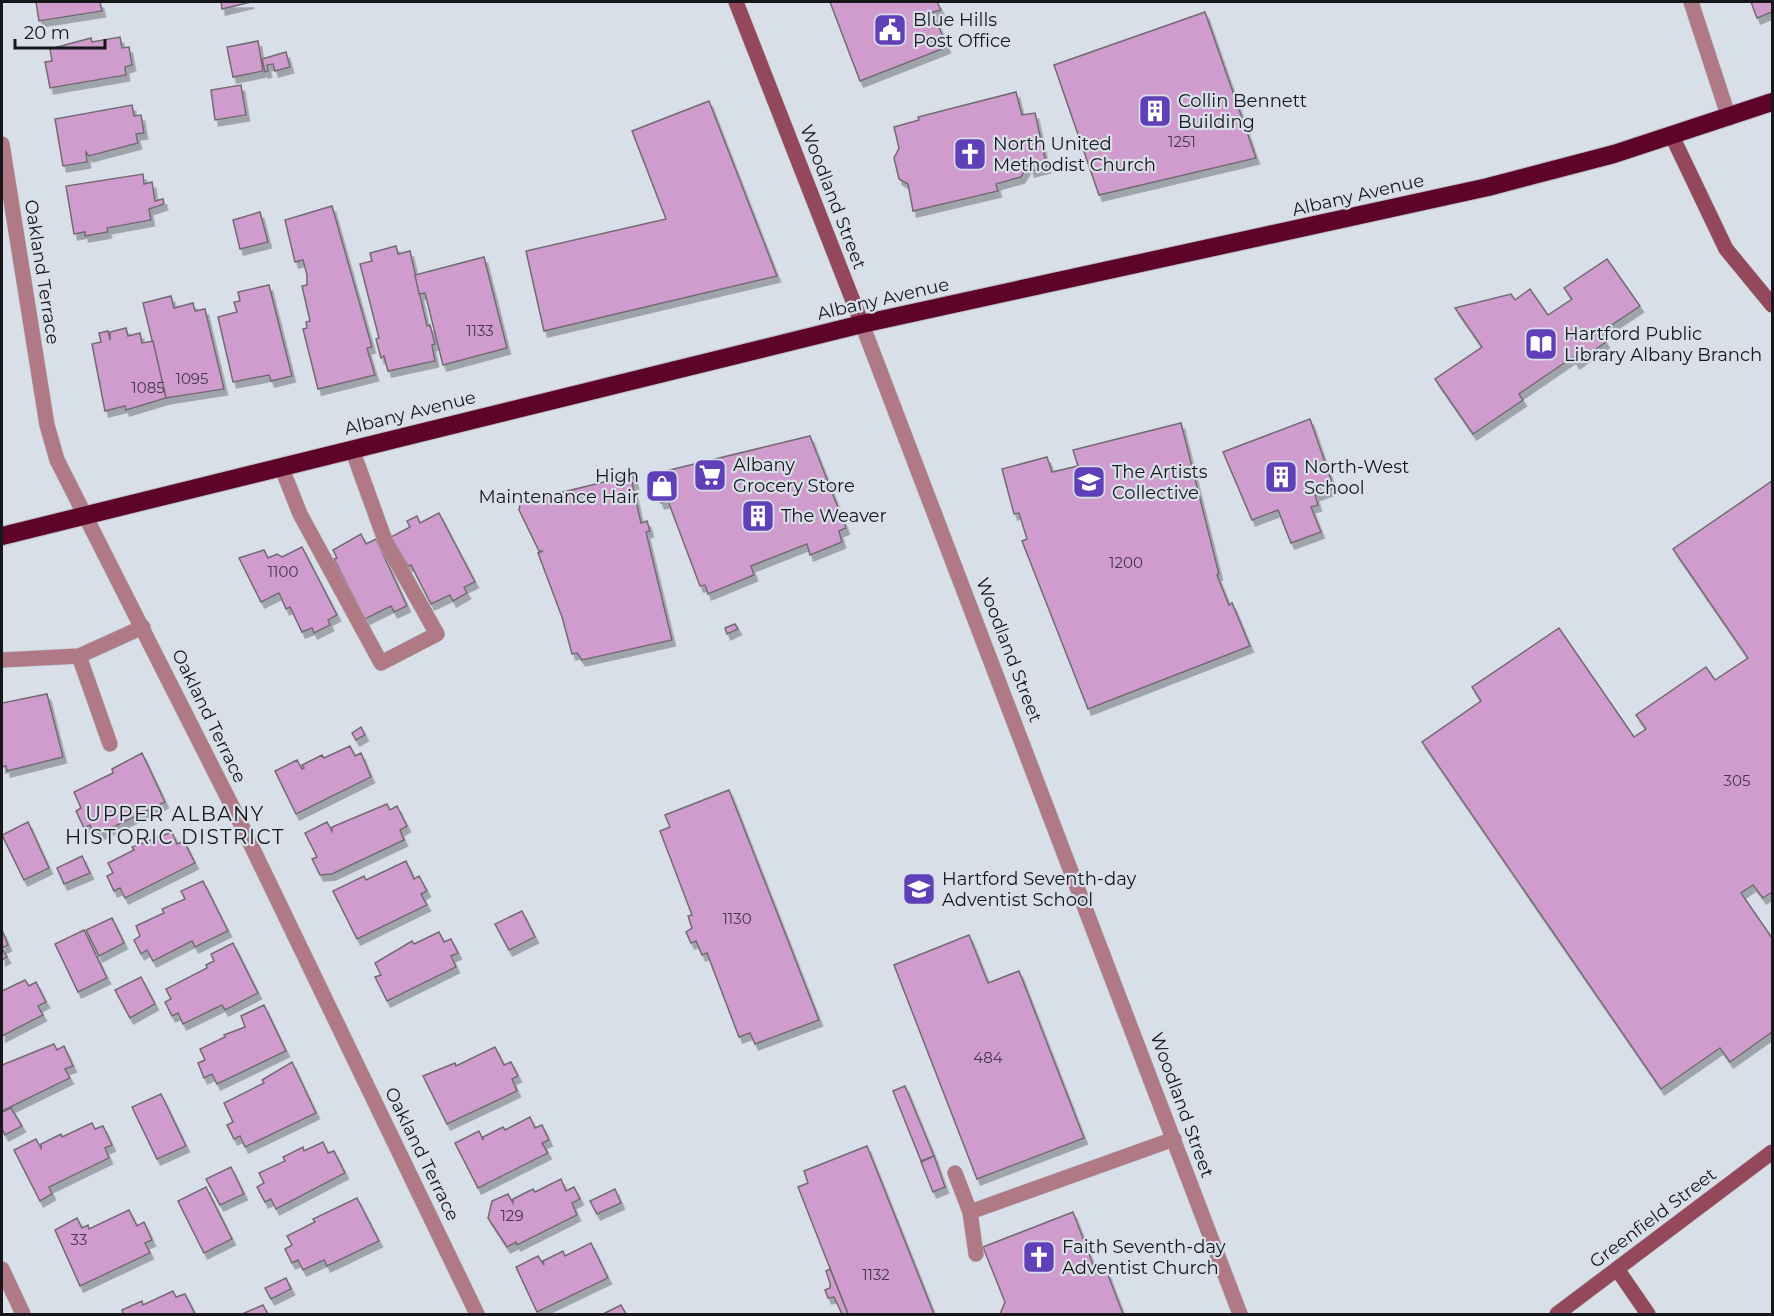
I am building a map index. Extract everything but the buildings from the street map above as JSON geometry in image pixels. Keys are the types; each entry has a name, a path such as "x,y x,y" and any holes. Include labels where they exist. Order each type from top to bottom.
{"highway":[{"name":"Albany Avenue","path":"2,536 862,324 1488,187 1672,136 1773,102"}],"main road":[{"name":"Woodland Street","path":"736,2 862,324"},
{"path":"1672,136 1726,249 1773,305"},
{"name":"Greenfield Street","path":"1557,1314 1773,1152"},
{"path":"1617,1269 1648,1314"}],"street":[{"path":"1691,2 1729,118"},
{"name":"Oakland Terrace","path":"2,144 51,440 57,460 143,627 477,1314"},
{"name":"Woodland Street","path":"862,324 1240,1314"},
{"path":"280,466 300,514 381,663 437,634 386,543 352,449"},
{"path":"2,660 79,656 143,627"},
{"path":"79,656 110,744"},
{"path":"969,1212 1174,1139"},
{"path":"955,1173 969,1212 976,1254"},
{"path":"2,1269 23,1314"}],"place":[{"name":"Blue Hills Post Office","path":"890,30"},
{"name":"Collin Bennett Building","path":"1155,111"},
{"name":"North United Methodist Church","path":"970,154"},
{"name":"Hartford Public Library Albany Branch","path":"1541,344"},
{"name":"Albany Grocery Store","path":"710,475"},
{"name":"North-West School","path":"1281,477"},
{"name":"The Artists Collective","path":"1089,482"},
{"name":"High Maintenance Hair","path":"662,486"},
{"name":"The Weaver","path":"758,516"},
{"name":"Hartford Seventh-day Adventist School","path":"919,889"},
{"name":"Faith Seventh-day Adventist Church","path":"1039,1257"}],"district":[{"name":"UPPER ALBANY HISTORIC DISTRICT","path":"175,826"}]}
